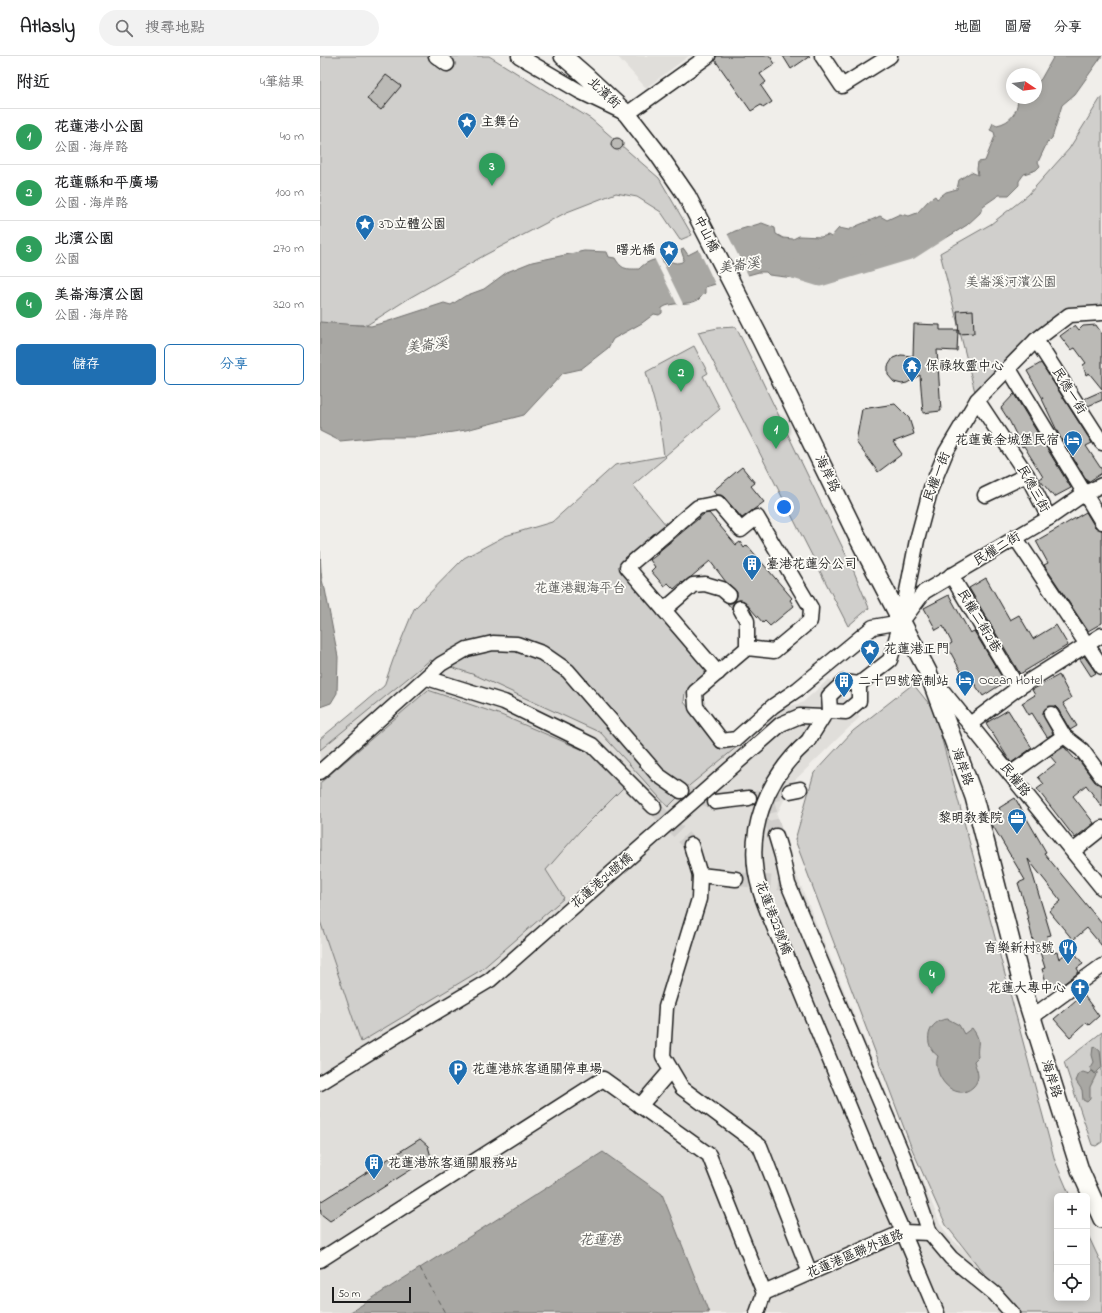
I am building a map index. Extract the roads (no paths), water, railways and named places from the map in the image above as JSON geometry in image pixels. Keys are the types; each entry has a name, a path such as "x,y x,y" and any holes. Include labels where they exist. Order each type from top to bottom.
{"main road":[{"name":"北濱街","path":"563,56 627,114"},
{"name":"中山橋","path":"627,114 687,196 761,340"},
{"name":"海岸路","path":"761,340 856,534 928,672 974,797 1024,992 1080,1170 1102,1219"}],"street":[{"path":"519,56 579,91 627,114 708,56"},
{"path":"822,56 842,86 890,56"},
{"name":"民權一街","path":"859,684 890,660 901,622 917,540 931,488 946,452 977,400 1036,340 1069,315 1102,313"},
{"name":"民德一街","path":"1036,340 1102,443"},
{"path":"1008,369 1102,522"},
{"name":"民德三街","path":"977,400 1027,475 1049,518"},
{"path":"985,495 1027,475"},
{"name":"民權二街","path":"901,622 924,592 1049,518 1085,493 1102,485"},
{"path":"718,673 627,567 698,507 718,503 741,530 758,517 811,608 810,621 774,651 747,648 718,673 695,692 696,708 722,741 736,739 772,706 798,689 873,627 901,622"},
{"path":"1015,537 1102,667"},
{"name":"民權二街2巷","path":"952,575 1018,688"},
{"path":"664,610 693,585 711,585 722,589 729,595"},
{"path":"740,608 747,622 747,648"},
{"path":"970,724 1018,688 1102,635"},
{"path":"320,772 441,664 467,649 493,643 517,644 542,653 568,671 658,775 681,791"},
{"name":"民權路","path":"928,672 1102,888"},
{"path":"427,678 504,702 592,745 654,807"},
{"path":"844,682 859,684 860,701 846,712 826,714 829,696 844,682"},
{"name":"花蓮港24號橋","path":"320,1083 490,980 781,724 800,716 826,714"},
{"name":"花蓮港22號橋","path":"826,714 808,741 787,761 771,785 760,812 755,840 756,868 760,891 872,1162 937,1313"},
{"path":"1051,714 1064,736 1082,750 1102,777"},
{"path":"1010,774 1064,736"},
{"path":"715,802 749,798"},
{"path":"1072,851 1102,828"},
{"path":"776,836 788,884 904,1158 930,1233 951,1258 995,1294 1012,1313"},
{"path":"691,845 700,875 699,899 666,1007 663,1056 682,1088 760,1146 810,1273"},
{"path":"700,875 736,879"},
{"path":"1032,1017 1102,966"},
{"path":"640,1106 671,1070"},
{"path":"320,1260 603,1079 709,1155 764,1293 758,1313"},
{"name":"花蓮港區聯外道路","path":"764,1293 903,1232 930,1233"}],"water":[{"path":"1054,56 1102,56 1075,94 1062,105 1052,138 1047,143 1038,162 1040,166 1036,170 1024,174 1019,181 1019,185 1009,195 999,195 983,206 980,213 967,225 946,238 938,240 930,246 926,243 864,262 848,271 800,275 794,278 769,275 766,272 759,272 705,287 705,293 698,300 662,308 662,313 659,315 654,314 642,323 613,339 608,348 581,369 563,373 524,415 466,430 420,437 382,437 340,441 320,431 320,322 371,326 444,303 451,305 465,296 484,289 507,272 532,262 584,251 607,252 609,257 615,258 622,267 628,269 639,269 647,263 657,259 663,259 674,263 682,262 684,259 681,250 684,249 688,255 735,231 762,223 775,228 776,234 783,238 793,239 799,236 821,237 828,235 831,237 839,228 849,230 880,216 887,220 900,214 909,216 917,213 929,200 935,196 937,199 946,192 957,189 959,180 971,172 978,175 978,162 985,161 995,136 994,132 990,130 993,123 997,125 1002,124 1010,119 1015,113 1017,104 1042,104 1042,77"},
{"path":"320,551 322,581 325,589 338,657 337,693 331,703 320,707"},
{"path":"948,1019 959,1025 964,1034 972,1028 978,1040 978,1057 974,1061 978,1072 978,1079 973,1087 966,1091 959,1092 952,1090 941,1079 938,1071 938,1056 930,1046 929,1034 931,1028 941,1020"},
{"path":"1094,1046 1100,1051 1102,1067 1097,1074 1090,1069 1094,1062 1092,1055"},
{"path":"1092,1071 1096,1075 1090,1087 1090,1099 1087,1102 1083,1100 1082,1090 1076,1081 1079,1074 1083,1072 1089,1074"},
{"name":"花蓮港","path":"603,1152 662,1194 709,1313 349,1313"}],"waterway":[{"name":"美崙溪","path":"787,267 820,277 910,250 941,230"}],"tunnel":[{"path":"681,791 715,802"},
{"path":"766,796 790,791"},
{"path":"749,798 766,796 776,836"},
{"path":"654,807 691,845"},
{"path":"736,879 788,884"}],"place":[{"name":"主舞台","path":"467,139"},
{"name":"北濱公園","path":"492,186"},
{"name":"3D立體公園","path":"365,241"},
{"name":"曙光橋","path":"669,267"},
{"name":"保祿牧靈中心","path":"912,383"},
{"name":"花蓮縣和平廣場","path":"681,392"},
{"name":"花蓮港小公園","path":"776,449"},
{"name":"花蓮黃金城堡民宿","path":"1073,457"},
{"name":"臺港花蓮分公司","path":"752,581"},
{"name":"花蓮港正門","path":"870,666"},
{"name":"Ocean Hotel","path":"965,697"},
{"name":"二十四號管制站","path":"844,698"},
{"name":"黎明教養院","path":"1017,835"},
{"name":"育樂新村8號","path":"1068,965"},
{"name":"美崙海濱公園","path":"932,994"},
{"name":"花蓮大專中心","path":"1080,1005"},
{"name":"花蓮港旅客通關停車場","path":"458,1086"},
{"name":"花蓮港旅客通關服務站","path":"374,1180"}],"park label":[{"name":"美崙溪河濱公園","path":"1011,282"},
{"name":"花蓮港觀海平台","path":"580,588"}]}
